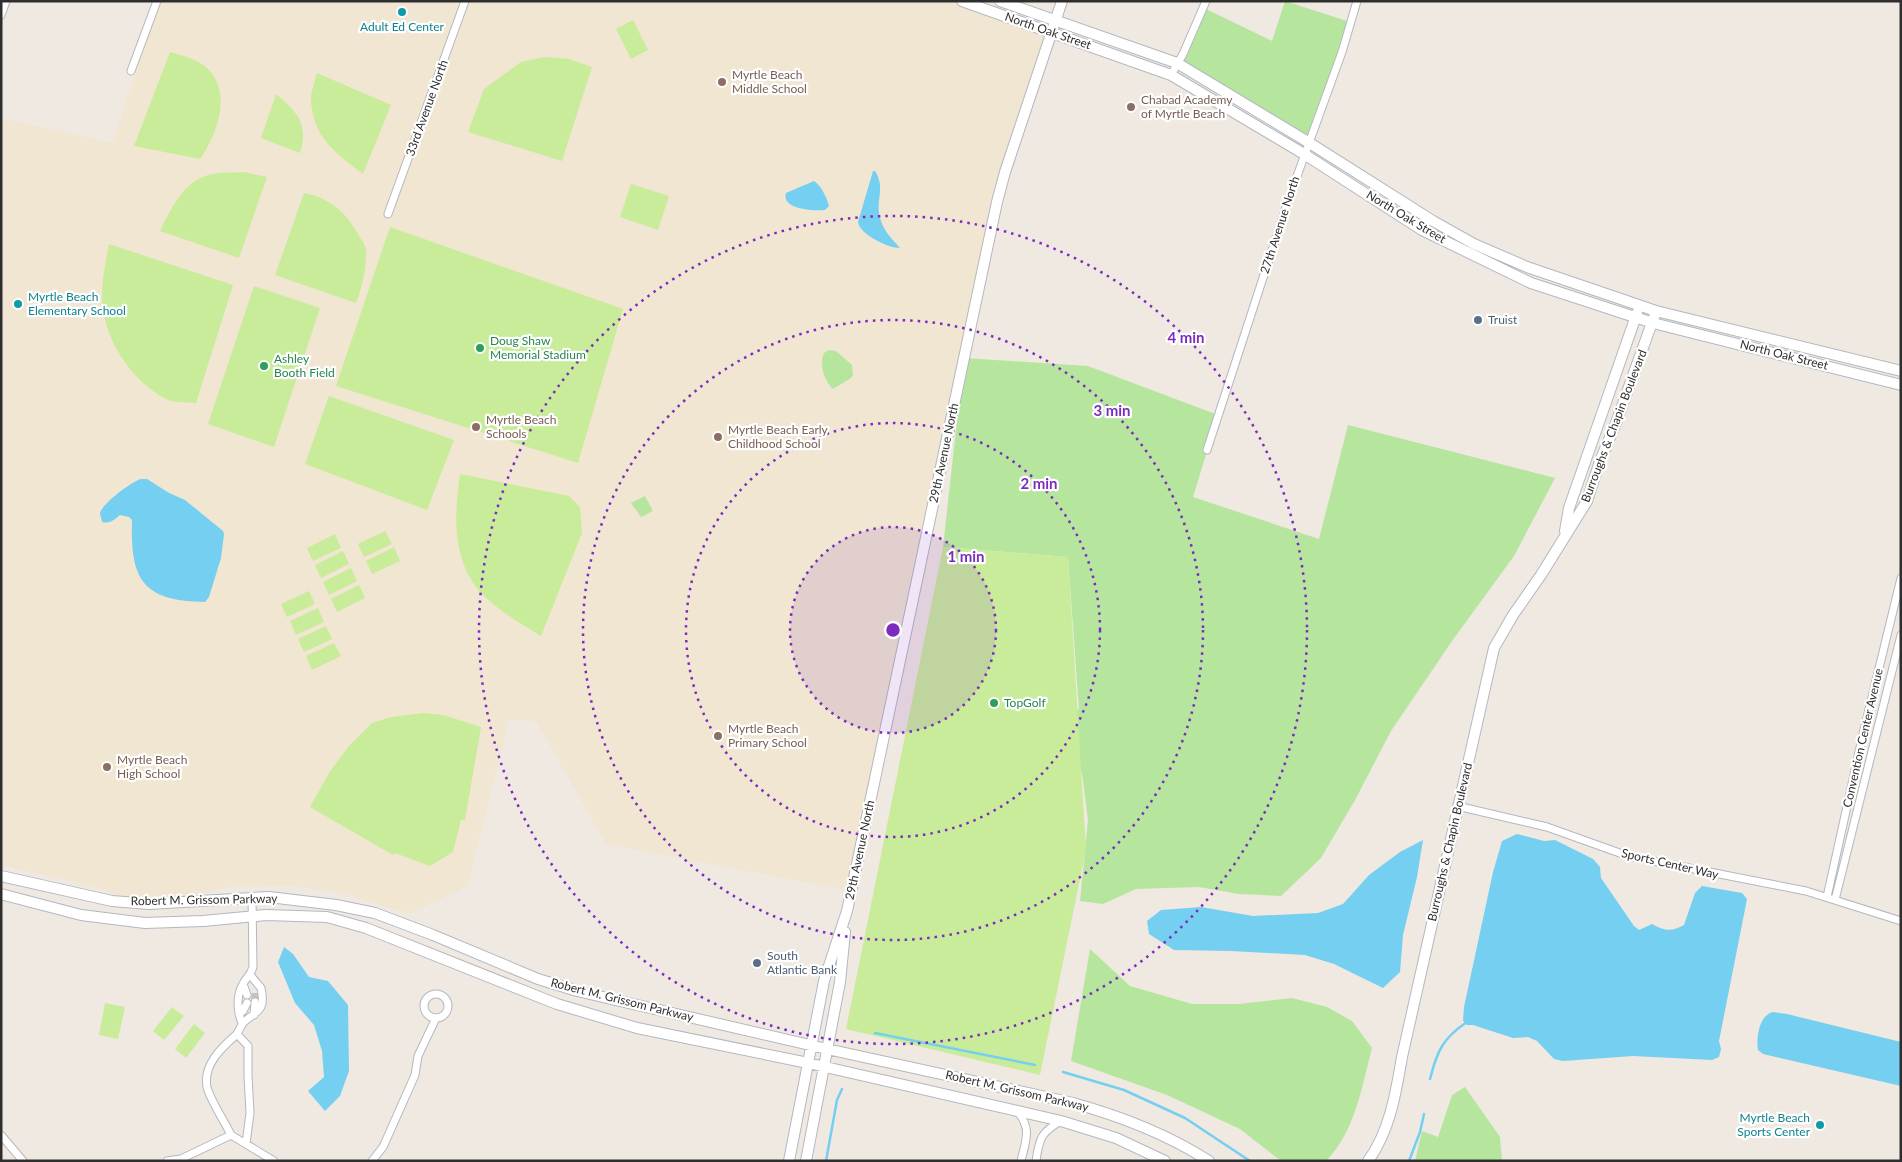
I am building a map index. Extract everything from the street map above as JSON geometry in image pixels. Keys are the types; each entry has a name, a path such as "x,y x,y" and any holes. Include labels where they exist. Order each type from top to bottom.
{"main road":[{"name":"North Oak Street","path":"962,1 1171,75 1304,154 1422,230 1531,283 1653,323 1901,385"},
{"name":"North Oak Street","path":"1000,1 1177,63 1308,142 1433,221 1474,244 1527,267 1656,311 1901,371"},
{"name":"29th Avenue North","path":"789,1161 824,981 847,911 1004,172 1062,1"},
{"name":"Burroughs & Chapin Boulevard","path":"1564,537 1569,508 1639,305"},
{"name":"Burroughs & Chapin Boulevard","path":"1368,1161 1374,1152 1394,1104 1402,1056 1494,648 1513,615 1541,575 1587,501 1656,311"},
{"name":"Robert M. Grissom Parkway","path":"1,876 112,901 149,904 269,897 336,905 375,913 538,979 577,991 1101,1110 1160,1134 1209,1161"},
{"name":"Robert M. Grissom Parkway","path":"1,894 80,915 145,923 203,921 266,915 327,917 366,928 566,1006 637,1028 808,1063 1061,1120 1116,1138 1165,1161"},
{"name":"29th Avenue North","path":"806,1161 840,982 847,911"}],"street":[{"path":"1,15 6,1"},
{"path":"131,71 157,1"},
{"name":"33rd Avenue North","path":"388,214 465,1"},
{"path":"1171,75 1183,54 1206,1"},
{"name":"27th Avenue North","path":"1208,450 1248,320 1308,142 1342,52 1357,1"},
{"name":"Convention Center Avenue","path":"1827,897 1863,734 1901,578"},
{"name":"Convention Center Avenue","path":"1835,900 1901,635"},
{"name":"Sports Center Way","path":"1458,806 1547,827 1628,856 1806,891 1901,921"},
{"path":"242,1023 237,1010 239,996 243,984 251,976 253,967 252,897"},
{"path":"251,976 261,988 261,1008 254,1016 242,1023 237,1034 224,1044 206,1073 207,1087 231,1135 274,1161"},
{"path":"255,994 256,983"},
{"path":"243,984 246,994"},
{"path":"254,1016 255,1002"},
{"path":"239,1014 247,1003"},
{"path":"372,1161 383,1147 415,1075 418,1056 436,1018"},
{"path":"237,1034 248,1046 250,1113 246,1144"},
{"path":"1017,1110 1024,1120 1027,1131 1021,1161"},
{"path":"1036,1161 1038,1146 1044,1133 1061,1120"},
{"path":"1,1135 23,1161"},
{"path":"167,1161 181,1160 231,1135"}],"shaded area":[{"name":"Myrtle Beach Schools","path":"159,1 962,1 1052,32 1005,172 851,891 606,844 536,721 509,720 468,886 409,914 346,894 291,886 233,887 149,904 82,884 1,865 1,118 112,143"}],"green space":[{"path":"1285,1 1350,22 1308,142 1177,63 1204,8 1272,41"},
{"path":"633,20 648,50 631,59 616,29"},
{"path":"170,52 200,63 211,72 217,83 220,95 218,122 213,136 200,159 134,146"},
{"path":"544,57 569,59 592,67 562,161 468,132 484,89 521,62"},
{"path":"317,73 391,105 363,174 343,159 327,143 316,124 311,100"},
{"path":"276,94 290,106 299,119 303,134 300,153 261,138"},
{"path":"244,172 267,177 239,258 160,231 180,195 194,182 213,174"},
{"path":"631,184 669,196 658,230 620,217"},
{"path":"304,193 322,199 337,208 349,220 364,244 366,250 365,270 356,303 275,275"},
{"name":"Doug Shaw Memorial Stadium","path":"390,227 623,309 578,463 336,386"},
{"path":"109,244 233,285 196,403 169,400 153,391 141,381 120,356 107,327 103,311 104,270"},
{"name":"Ashley Booth Field","path":"254,286 320,308 274,447 208,424"},
{"path":"829,350 836,351 852,365 853,375 851,378 833,389 827,382 822,367 824,353"},
{"path":"964,358 1088,366 1218,415 1193,497 1319,539 1348,425 1555,478 1514,556 1452,641 1391,731 1355,800 1321,858 1281,896 1239,894 1199,887 1136,889 1103,904 1080,901 1088,820 1082,773 1062,724 1065,716 1079,709 1068,557 943,547"},
{"path":"329,396 454,440 427,510 305,464"},
{"path":"460,474 569,496 580,507 582,533 541,636 512,618 485,597 474,584 466,569 461,554 456,523"},
{"path":"645,496 653,511 641,517 631,503"},
{"path":"385,531 392,544 364,557 358,544"},
{"path":"335,534 341,548 313,561 307,548"},
{"path":"394,547 400,561 372,574 366,561"},
{"name":"TopGolf","path":"943,547 1068,557 1086,849 1040,1075 846,1029"},
{"path":"343,551 349,564 321,578 315,565"},
{"path":"351,568 357,581 329,595 323,582"},
{"path":"359,585 365,598 337,612 331,599"},
{"path":"309,591 315,604 287,617 281,604"},
{"path":"318,608 324,622 296,635 290,621"},
{"path":"326,626 332,639 304,652 298,639"},
{"path":"334,643 341,656 312,670 306,656"},
{"path":"423,713 443,715 481,727 465,820 461,820 453,852 430,866 395,853 393,855 310,807 329,773 348,747 372,723 391,717"},
{"path":"1090,949 1130,986 1192,1004 1239,1004 1292,998 1327,1007 1352,1021 1372,1048 1361,1093 1351,1123 1336,1149 1326,1161 1281,1161 1240,1129 1167,1095 1071,1061"},
{"path":"105,1003 125,1007 118,1039 99,1035"},
{"path":"172,1007 184,1016 164,1040 153,1031"},
{"path":"194,1024 205,1033 186,1058 175,1049"},
{"path":"1465,1087 1500,1137 1502,1161 1415,1161 1422,1131 1438,1137 1452,1095"}],"water":[{"path":"873,171 875,171 880,183 879,212 881,222 900,248 889,246 869,236 863,231 858,222"},
{"path":"814,181 827,199 829,206 825,210 800,208 789,203 786,199 786,193"},
{"path":"141,479 147,479 169,493 185,500 223,531 221,558 209,597 205,602 184,601 167,597 154,591 144,583 138,572 132,541 132,520 129,517 120,515 110,522 102,522 100,513 106,504 125,488"},
{"path":"1517,834 1544,841 1555,840 1593,859 1600,867 1601,878 1634,926 1639,930 1652,924 1668,930 1684,925 1695,893 1702,886 1742,893 1747,899 1719,1041 1721,1049 1719,1057 1712,1060 1633,1056 1563,1061 1554,1059 1537,1041 1528,1037 1513,1038 1473,1025 1467,1025 1463,1021 1464,1007 1493,872 1502,841"},
{"path":"1423,840 1417,877 1403,935 1400,972 1383,988 1334,964 1305,955 1174,950 1149,934 1147,921 1161,910 1201,907 1253,916 1318,913 1343,904 1369,875 1400,852"},
{"path":"284,947 293,954 309,977 328,981 348,1005 349,1071 340,1096 325,1111 308,1091 324,1077 322,1051 314,1025 295,1003 278,962"},
{"path":"1773,1012 1901,1042 1901,1086 1763,1054 1758,1050 1760,1028 1764,1018"}],"waterway":[{"path":"1430,1079 1442,1046 1452,1034 1467,1022"},
{"path":"875,1033 1035,1065"},
{"path":"1063,1072 1124,1090 1185,1118 1250,1161"},
{"path":"826,1161 837,1100 842,1089"},
{"path":"1409,1161 1420,1132 1424,1114"}],"tunnel":[{"path":"255,993 255,1002"}],"place":[{"name":"Adult Ed Center","path":"402,12"},
{"name":"Myrtle Beach Middle School","path":"722,82"},
{"name":"Chabad Academy of Myrtle Beach","path":"1131,107"},
{"name":"Myrtle Beach Elementary School","path":"18,304"},
{"name":"Truist","path":"1478,320"},
{"name":"Doug Shaw Memorial Stadium","path":"480,348"},
{"name":"Ashley Booth Field","path":"264,366"},
{"name":"Myrtle Beach Schools","path":"476,427"},
{"name":"Myrtle Beach Early Childhood School","path":"718,437"},
{"name":"TopGolf","path":"994,703"},
{"name":"Myrtle Beach Primary School","path":"718,736"},
{"name":"Myrtle Beach High School","path":"107,767"},
{"name":"South Atlantic Bank","path":"757,963"},
{"name":"Myrtle Beach Sports Center","path":"1820,1125"}]}
